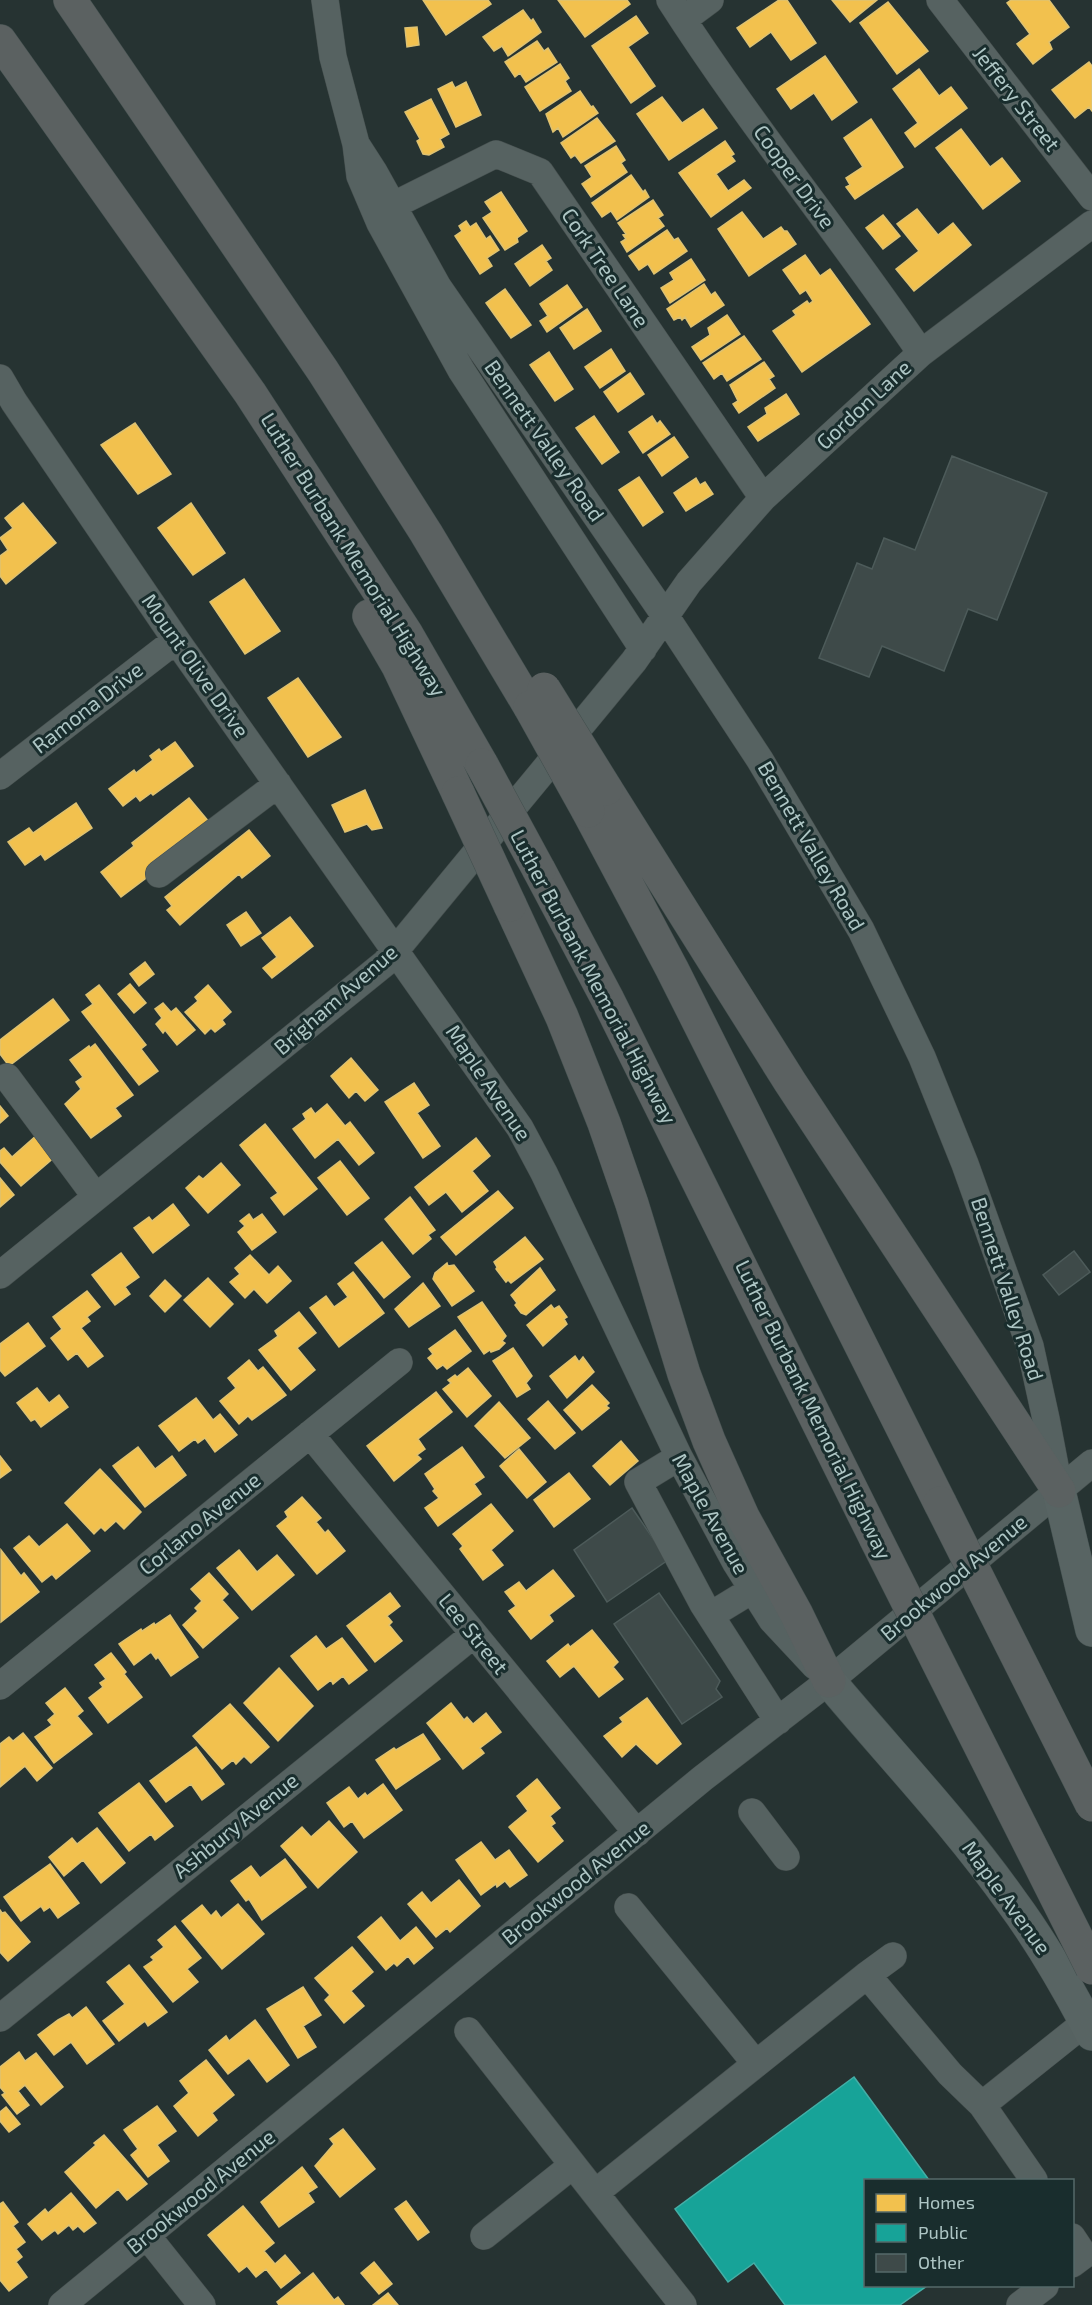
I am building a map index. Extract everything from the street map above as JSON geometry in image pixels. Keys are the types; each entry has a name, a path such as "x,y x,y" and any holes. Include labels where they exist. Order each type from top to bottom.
{"highway":[{"path":"70,0 323,371 537,698 597,800 801,1100 1059,1491"},
{"name":"Luther Burbank Memorial Highway","path":"0,41 263,413 406,633 482,765 608,1000 1092,1968"},
{"path":"128,223 235,405 308,516 381,636 458,793 558,1008 604,1123 632,1204 694,1405 743,1517 796,1613 829,1681"},
{"path":"597,800 672,969 1092,1805"}],"main road":[{"name":"Bennett Valley Road","path":"1059,1491 1092,1630"},
{"name":"Maple Avenue","path":"829,1681 967,1844 1011,1900 1068,1988 1089,2028"}],"street":[{"name":"Bennett Valley Road","path":"325,0 333,57 356,144 360,176 369,199 442,338 476,394 643,649"},
{"path":"677,10 710,0"},
{"name":"Jeffery Street","path":"940,0 1092,197"},
{"name":"Cooper Drive","path":"677,10 814,206 880,293 921,353"},
{"name":"Bennett Valley Road","path":"356,144 438,288 666,617 760,760 861,930 905,1018 965,1164 1030,1346 1059,1491"},
{"name":"Cork Tree Lane","path":"392,206 496,154 540,172 763,498"},
{"name":"Gordon Lane","path":"666,617 689,582 763,498 921,353 1092,224"},
{"name":"Mount Olive Drive","path":"0,378 176,640 396,950"},
{"name":"Brigham Avenue","path":"0,1275 373,973 396,950 643,649 666,617"},
{"name":"Ramona Drive","path":"0,776 176,640"},
{"path":"159,874 278,784"},
{"name":"Maple Avenue","path":"396,950 533,1149 679,1457 752,1590 772,1620 829,1681"},
{"path":"7,1077 96,1197"},
{"name":"Corlano Avenue","path":"0,1686 399,1362"},
{"name":"Lee Street","path":"310,1434 637,1833"},
{"path":"679,1457 638,1482 711,1615 778,1721"},
{"name":"Brookwood Avenue","path":"62,2305 637,1833 829,1681 1092,1464"},
{"path":"711,1615 752,1590"},
{"name":"Ashbury Avenue","path":"0,2018 473,1635"},
{"path":"752,1812 786,1857"},
{"path":"628,1907 756,2064"},
{"path":"595,2193 893,1956"},
{"path":"867,1975 950,2074 982,2105 1033,2179"},
{"path":"982,2105 1089,2028"},
{"path":"468,2031 683,2305"},
{"path":"484,2236 573,2165"},
{"path":"147,2236 202,2305"},
{"path":"1074,2240 1084,2255 1074,2262"},
{"path":"1020,2305 1044,2287"}],"building: Homes":[{"path":"423,0 488,0 491,4 446,35"},
{"path":"558,0 627,0 630,4 585,37"},
{"path":"779,0 787,0 816,43 791,60 771,32 750,47 737,28"},
{"path":"832,0 877,0 850,22"},
{"path":"1011,0 1049,0 1069,27 1049,42 1052,49 1033,64 1017,44 1030,34 1007,3"},
{"path":"888,2 928,51 897,74 860,23"},
{"path":"523,10 531,21 533,19 541,32 508,56 502,46 494,51 483,37"},
{"path":"636,16 648,33 628,47 655,86 631,103 592,46"},
{"path":"417,27 419,45 407,47 405,28"},
{"path":"537,41 544,51 548,48 557,62 526,82 520,73 515,77 505,62"},
{"path":"825,56 857,102 832,120 814,93 791,109 777,89"},
{"path":"1089,62 1092,66 1092,111 1089,107 1075,118 1052,90"},
{"path":"560,64 569,78 565,81 571,91 540,111 525,87"},
{"path":"919,69 939,96 951,87 967,108 915,147 905,133 918,123 893,89"},
{"path":"452,82 455,88 466,82 481,115 456,127 438,89"},
{"path":"580,91 598,113 563,137 558,128 553,132 546,114"},
{"path":"662,97 682,123 703,109 717,128 669,160 637,114"},
{"path":"431,99 449,134 440,139 444,147 429,155 423,154 417,141 420,139 405,112"},
{"path":"597,118 615,141 581,163 575,155 571,158 561,143"},
{"path":"871,119 903,167 855,199 846,187 850,185 846,178 863,167 844,138"},
{"path":"961,129 990,167 1002,158 1020,181 983,209 936,148"},
{"path":"725,141 734,154 731,156 735,161 716,174 728,191 744,180 751,188 711,217 679,173"},
{"path":"616,146 625,160 621,163 627,172 591,197 582,184 592,177 585,166"},
{"path":"631,175 649,197 617,220 611,211 602,217 592,203"},
{"path":"501,192 527,231 517,238 518,242 505,250 483,218 492,212 485,202"},
{"path":"653,200 663,215 658,218 664,226 627,252 621,242 626,239 623,235 626,234 618,223"},
{"path":"917,209 938,235 953,223 971,245 914,291 896,269 919,251 897,224"},
{"path":"742,212 763,239 781,227 787,231 796,244 749,276 718,229"},
{"path":"883,215 900,236 883,249 866,228"},
{"path":"466,221 470,227 476,223 486,239 490,236 499,250 487,258 492,266 480,274 455,236 462,231 459,226"},
{"path":"667,230 674,240 678,238 687,251 654,274 648,264 639,270 629,256"},
{"path":"542,245 551,258 546,261 552,270 530,286 515,264"},
{"path":"805,255 820,276 830,269 870,324 802,372 773,331 796,315 793,311 807,301 809,304 813,301 806,290 800,294 783,270"},
{"path":"691,259 705,280 670,303 661,288 674,280 670,273"},
{"path":"704,284 711,295 715,292 724,305 691,327 685,317 682,320 680,317 674,320 667,309"},
{"path":"567,285 582,307 547,332 540,321 548,316 540,304"},
{"path":"505,289 531,325 511,338 486,303"},
{"path":"587,309 601,331 574,349 560,328"},
{"path":"727,315 740,334 701,360 692,347 710,335 708,328"},
{"path":"744,336 761,359 727,381 722,373 714,379 703,363"},
{"path":"611,349 625,371 600,388 585,367"},
{"path":"549,352 573,389 555,401 530,365"},
{"path":"764,362 774,376 769,379 775,388 739,413 733,404 738,401 730,385"},
{"path":"630,373 644,394 618,412 604,392"},
{"path":"786,394 799,414 758,441 748,427 767,414 765,408"},
{"path":"594,416 619,452 602,464 576,428"},
{"path":"652,416 657,424 660,421 670,434 643,453 629,432"},
{"path":"135,423 171,474 138,494 101,445"},
{"path":"674,437 688,457 662,476 648,455"},
{"path":"639,477 663,512 643,526 619,490"},
{"path":"696,478 700,485 705,482 713,494 686,511 674,493"},
{"path":"23,503 56,543 6,584 0,576 0,556 8,550 0,538 13,528 5,518"},
{"path":"191,503 225,553 193,575 158,528"},
{"path":"244,579 280,631 245,654 210,602"},
{"path":"298,678 341,737 308,757 268,698"},
{"path":"175,742 193,766 153,795 151,793 140,801 136,796 123,806 109,789 134,770 136,773 153,760 150,756 159,749 161,752"},
{"path":"365,790 382,828 372,830 367,824 345,832 332,805"},
{"path":"189,798 209,822 180,845 178,842 153,862 158,869 121,897 101,872 134,846 132,843"},
{"path":"76,803 92,828 45,860 41,854 25,865 8,842 29,828 33,833"},
{"path":"249,830 270,856 242,878 239,874 180,925 167,910 172,906 165,897"},
{"path":"246,912 261,933 241,946 227,925"},
{"path":"290,917 313,946 272,978 263,968 277,957 262,938"},
{"path":"145,962 154,974 139,986 130,974"},
{"path":"130,984 146,1003 134,1013 118,994"},
{"path":"99,985 146,1045 141,1049 158,1071 139,1085 82,1012 93,1004 86,995"},
{"path":"208,985 231,1012 222,1020 225,1024 215,1032 211,1028 205,1034 185,1012 198,1001 195,997"},
{"path":"53,999 69,1020 9,1066 0,1054 0,1040"},
{"path":"163,1003 171,1012 176,1008 195,1030 177,1045 165,1030 163,1033 156,1024 162,1018 155,1009"},
{"path":"95,1044 133,1095 115,1108 121,1116 91,1138 65,1104 81,1089 76,1082 83,1077 70,1060"},
{"path":"351,1058 378,1090 365,1101 356,1091 349,1098 331,1076"},
{"path":"414,1083 429,1105 417,1113 440,1146 423,1158 385,1102"},
{"path":"327,1104 345,1126 350,1122 374,1153 359,1165 338,1139 315,1158 293,1129 306,1119 303,1114 311,1108 315,1114"},
{"path":"0,1106 8,1116 0,1123"},
{"path":"265,1124 317,1189 284,1215 271,1198 278,1193 240,1145"},
{"path":"38,1134 56,1156 21,1186 0,1162 0,1151 4,1148 12,1157"},
{"path":"476,1138 490,1156 472,1171 488,1191 462,1212 446,1192 429,1205 415,1187"},
{"path":"340,1161 369,1198 347,1215 318,1178"},
{"path":"221,1163 240,1185 208,1213 186,1188 199,1176 203,1179"},
{"path":"0,1178 14,1195 0,1207"},
{"path":"498,1191 513,1208 456,1255 441,1237"},
{"path":"410,1197 435,1230 428,1235 431,1239 413,1254 385,1219"},
{"path":"173,1204 189,1225 153,1253 134,1228 149,1217 152,1221"},
{"path":"249,1214 253,1220 262,1214 276,1232 252,1250 238,1232 245,1226 240,1221"},
{"path":"525,1237 543,1259 511,1283 508,1280 506,1282 496,1269 494,1262"},
{"path":"382,1242 410,1277 384,1298 355,1263"},
{"path":"121,1253 139,1277 125,1287 130,1294 115,1305 92,1275"},
{"path":"250,1255 269,1275 278,1266 291,1281 267,1303 254,1289 245,1298 230,1282 240,1274 235,1268"},
{"path":"447,1263 448,1266 454,1265 474,1291 452,1306 433,1279 435,1273"},
{"path":"540,1268 555,1290 526,1315 521,1313 515,1305 517,1303 511,1295"},
{"path":"353,1272 384,1313 339,1347 310,1308 326,1296 334,1307 348,1297 338,1284"},
{"path":"208,1278 233,1304 210,1327 184,1300"},
{"path":"165,1280 181,1296 165,1312 150,1296"},
{"path":"423,1283 440,1306 409,1327 395,1309"},
{"path":"87,1291 100,1307 87,1317 90,1321 81,1328 103,1356 88,1367 77,1353 68,1360 51,1338 62,1329 53,1317"},
{"path":"482,1302 506,1336 502,1341 505,1343 499,1349 491,1352 490,1350 484,1354 458,1317"},
{"path":"551,1305 554,1309 559,1306 567,1317 564,1319 567,1324 543,1346 527,1325"},
{"path":"299,1312 316,1333 297,1348 315,1370 291,1390 259,1350 278,1336 275,1331"},
{"path":"28,1323 45,1346 5,1376 0,1370 0,1344"},
{"path":"455,1330 471,1351 447,1369 443,1365 437,1369 428,1358 433,1354 429,1349"},
{"path":"513,1348 532,1376 526,1383 530,1389 517,1397 493,1361"},
{"path":"575,1356 579,1362 583,1357 594,1372 567,1398 550,1376"},
{"path":"249,1360 258,1371 263,1367 286,1395 252,1420 248,1416 239,1424 220,1401 236,1388 228,1378"},
{"path":"468,1368 491,1396 467,1417 443,1389 451,1383 448,1380 455,1375 457,1377"},
{"path":"592,1385 609,1403 606,1406 609,1408 582,1430 564,1410"},
{"path":"37,1388 49,1403 59,1395 68,1407 41,1427 35,1419 31,1421 17,1403"},
{"path":"436,1392 452,1412 418,1439 425,1449 417,1455 421,1459 394,1481 367,1446"},
{"path":"196,1398 213,1420 220,1414 237,1435 215,1452 205,1438 198,1443 195,1439 179,1451 159,1426"},
{"path":"548,1401 575,1433 555,1449 528,1419"},
{"path":"499,1402 530,1438 505,1458 475,1426"},
{"path":"621,1441 638,1461 610,1485 593,1466"},
{"path":"138,1447 155,1469 172,1456 186,1475 145,1507 113,1466"},
{"path":"462,1447 484,1477 474,1484 481,1494 438,1526 425,1508 439,1498 425,1474"},
{"path":"519,1449 546,1482 527,1498 500,1466"},
{"path":"0,1456 11,1470 0,1478"},
{"path":"100,1469 141,1512 124,1529 116,1521 105,1531 101,1527 94,1534 65,1503"},
{"path":"569,1473 590,1499 554,1527 534,1500"},
{"path":"302,1497 321,1518 316,1522 325,1533 328,1530 345,1551 317,1574 277,1526 288,1517 285,1512"},
{"path":"491,1504 513,1531 491,1550 503,1565 483,1580 460,1549 463,1546 453,1534"},
{"path":"67,1524 90,1551 56,1579 52,1574 42,1582 14,1548 29,1536 39,1547"},
{"path":"1,1550 21,1576 24,1573 39,1592 1,1622"},
{"path":"239,1550 257,1572 277,1555 294,1575 252,1610 217,1568"},
{"path":"553,1570 574,1596 549,1615 553,1621 531,1639 509,1611 516,1606 505,1592 519,1582 526,1591"},
{"path":"209,1573 228,1594 222,1600 238,1618 203,1648 183,1625 198,1611 195,1608 202,1601 191,1589"},
{"path":"390,1593 400,1606 387,1616 392,1622 389,1625 402,1641 375,1662 347,1626"},
{"path":"170,1615 198,1657 171,1676 158,1657 156,1659 151,1652 134,1665 119,1644 141,1629 142,1631 154,1623 155,1625"},
{"path":"592,1630 618,1662 613,1667 623,1679 599,1697 574,1666 560,1677 547,1661 568,1644 570,1647"},
{"path":"316,1636 326,1649 342,1638 367,1670 349,1684 343,1676 333,1684 331,1680 318,1690 291,1656"},
{"path":"111,1653 142,1697 108,1723 89,1698 103,1687 100,1683 106,1679 95,1665"},
{"path":"279,1668 313,1706 278,1741 244,1703"},
{"path":"65,1688 83,1711 77,1716 92,1734 54,1763 35,1737 52,1725 48,1720 55,1714 46,1703"},
{"path":"647,1698 681,1744 657,1764 636,1744 622,1757 604,1736 623,1722 620,1718"},
{"path":"451,1703 464,1720 467,1717 473,1724 486,1713 501,1732 480,1748 484,1753 463,1769 427,1723"},
{"path":"230,1704 269,1747 251,1763 244,1756 236,1764 233,1760 222,1769 193,1736"},
{"path":"23,1733 52,1768 37,1781 25,1766 0,1787 0,1744 9,1737 13,1741"},
{"path":"423,1734 440,1759 396,1789 376,1760"},
{"path":"196,1747 224,1784 202,1800 191,1784 166,1802 150,1781"},
{"path":"537,1779 560,1808 550,1816 555,1823 551,1826 563,1841 538,1862 509,1827 528,1811 517,1796"},
{"path":"139,1783 173,1826 155,1840 151,1834 129,1851 99,1813"},
{"path":"383,1784 402,1810 364,1838 352,1821 344,1827 327,1803 349,1787 358,1799 365,1793 367,1796"},
{"path":"329,1821 357,1852 318,1888 281,1846 302,1827 311,1837"},
{"path":"97,1828 125,1863 101,1883 83,1860 64,1876 49,1857 72,1838 77,1844"},
{"path":"481,1842 495,1860 509,1850 527,1875 510,1887 505,1881 497,1887 496,1884 481,1895 456,1860"},
{"path":"285,1859 306,1887 262,1920 249,1899 246,1901 231,1881 251,1866 260,1878"},
{"path":"50,1864 79,1903 58,1918 50,1907 44,1911 41,1906 21,1921 4,1897"},
{"path":"459,1880 480,1906 450,1932 447,1928 436,1937 408,1904 422,1892 431,1903"},
{"path":"238,1904 264,1934 222,1969 182,1921 202,1905 211,1916 216,1911 221,1918"},
{"path":"0,1910 2,1913 5,1912 30,1942 8,1961 0,1952"},
{"path":"381,1917 400,1941 416,1927 433,1948 414,1964 408,1956 397,1966 394,1963 386,1970 358,1937"},
{"path":"175,1926 201,1958 187,1969 198,1982 173,2002 144,1967 154,1960 151,1957 164,1947 158,1940"},
{"path":"352,1947 373,1972 351,1991 364,2006 344,2023 325,2000 330,1995 315,1978"},
{"path":"129,1965 167,2012 148,2026 145,2021 119,2041 103,2021 125,2004 107,1982"},
{"path":"303,1987 321,2015 303,2026 316,2047 298,2058 267,2009"},
{"path":"86,2007 114,2044 87,2064 71,2042 54,2055 38,2035 58,2020 69,2014 72,2018"},
{"path":"255,2020 289,2065 267,2082 249,2058 228,2074 209,2050 226,2036 229,2041"},
{"path":"19,2052 25,2061 36,2053 63,2087 41,2105 25,2085 18,2091 29,2105 17,2114 2,2095 5,2093 0,2087 0,2067"},
{"path":"206,2060 234,2095 212,2113 217,2120 198,2136 174,2106 189,2093 180,2081"},
{"path":"157,2106 176,2131 157,2145 169,2161 148,2177 131,2155 138,2149 124,2130"},
{"path":"6,2107 20,2124 9,2132 0,2121 0,2112"},
{"path":"343,2129 375,2169 340,2197 315,2166 334,2144 330,2139"},
{"path":"104,2135 147,2184 127,2200 118,2189 96,2208 65,2172"},
{"path":"302,2167 317,2187 308,2193 314,2202 279,2227 261,2202"},
{"path":"71,2193 96,2223 84,2232 78,2226 73,2230 69,2225 58,2234 55,2230 42,2240 28,2224 45,2209 48,2213"},
{"path":"406,2201 429,2232 418,2240 395,2209"},
{"path":"3,2202 18,2222 13,2226 25,2242 16,2249 22,2257 16,2262 27,2277 9,2291 0,2280 0,2204"},
{"path":"243,2206 274,2243 264,2251 275,2264 285,2255 300,2273 281,2288 266,2269 256,2277 247,2266 239,2272 208,2235"},
{"path":"374,2262 392,2284 379,2294 361,2273"},
{"path":"313,2273 334,2300 338,2297 344,2305 279,2305 277,2302"},
{"path":"388,2293 398,2305 373,2305"}],"building: Public":[{"path":"854,2077 928,2179 864,2179 864,2287 926,2287 900,2305 785,2305 754,2263 728,2282 675,2209"}],"building: Other":[{"path":"952,456 1047,493 997,620 968,609 944,671 882,646 869,677 819,658 857,563 872,569 884,538 915,550"},
{"path":"1074,1251 1090,1272 1059,1295 1043,1275"},
{"path":"632,1508 668,1560 607,1602 574,1550"},
{"path":"659,1593 720,1681 716,1689 722,1697 682,1724 614,1624"}]}
